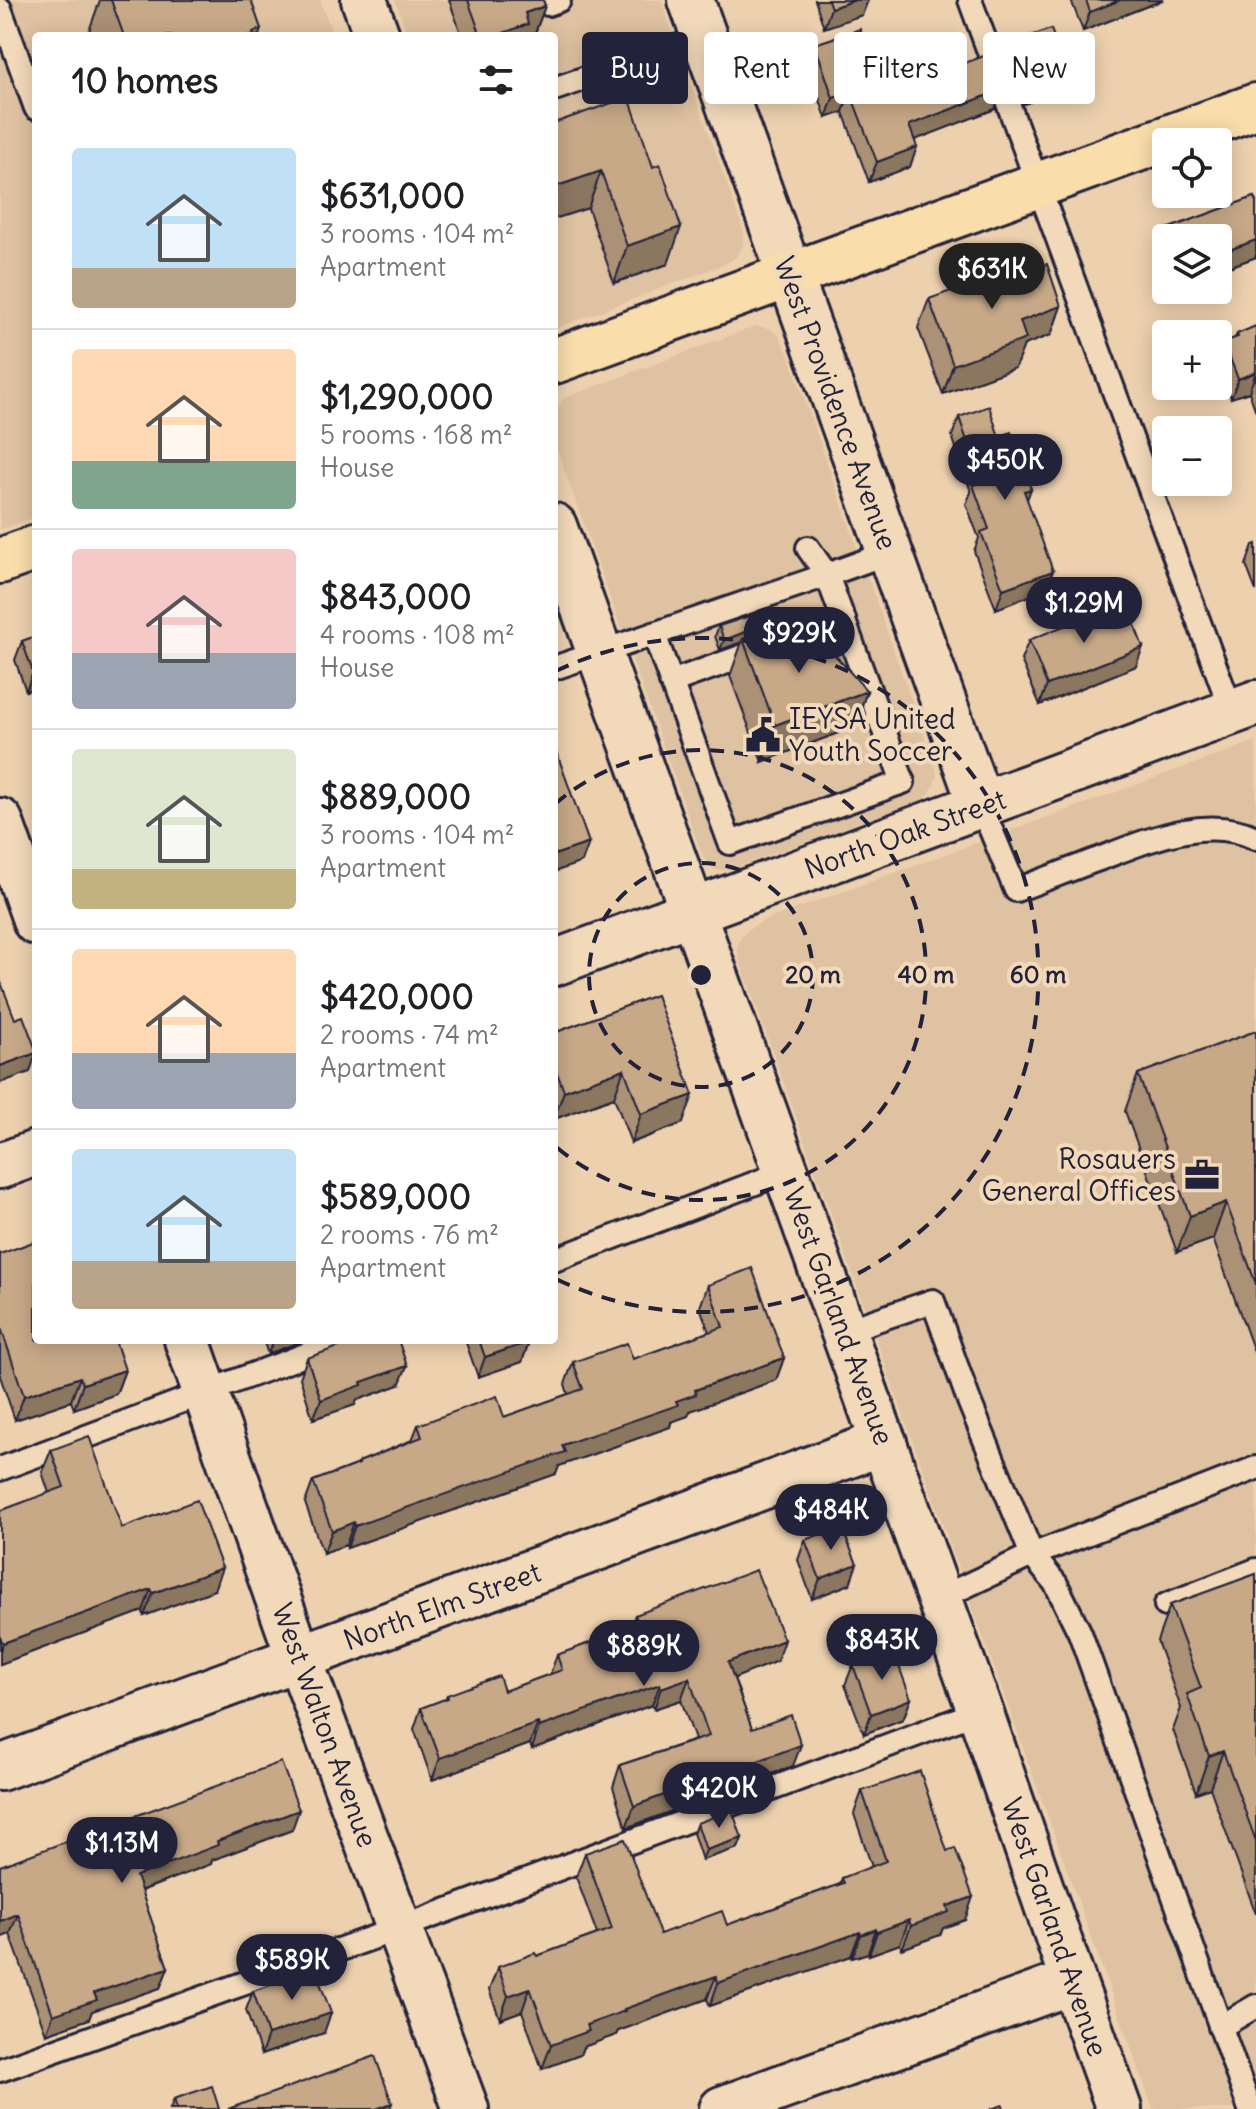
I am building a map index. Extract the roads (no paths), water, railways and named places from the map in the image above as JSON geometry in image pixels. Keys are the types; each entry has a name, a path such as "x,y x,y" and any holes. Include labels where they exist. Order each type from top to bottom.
{"main road":[{"path":"558,360 1256,106"},
{"path":"0,561 32,549"}],"street":[{"path":"364,0 376,32"},
{"name":"West Providence Avenue","path":"698,19 981,806"},
{"name":"West Garland Avenue","path":"558,550 566,597 600,652 940,1598 1119,2109"},
{"name":"North Oak Street","path":"558,962 1244,707"},
{"path":"0,821 32,909"},
{"path":"0,1166 32,1154"},
{"name":"West Walton Avenue","path":"188,1344 299,1658 466,2109"},
{"name":"North Elm Street","path":"0,1768 884,1442"},
{"path":"722,2109 1073,1981"}],"lane":[{"path":"970,0 1037,185 1244,707"},
{"path":"0,9 32,97"},
{"path":"558,87 698,19"},
{"path":"654,634 730,843 903,782 827,575 808,548"},
{"path":"558,667 890,552"},
{"path":"671,682 844,620"},
{"path":"981,806 1016,890 1165,834 1205,829 1242,831 1256,838"},
{"path":"558,1258 787,1171"},
{"path":"844,1331 933,1301 969,1401 1032,1555 1056,1584 1080,1633 1250,2109"},
{"path":"0,1469 335,1344"},
{"path":"940,1598 1032,1555 1256,1468"},
{"path":"1166,1605 1256,1570"},
{"path":"0,2070 400,1928 980,1711"},
{"path":"1220,2027 1256,2006"}],"place":[{"name":"IEYSA United Youth Soccer","path":"763,735"},
{"name":"Rosauers General Offices","path":"1202,1175"}]}
